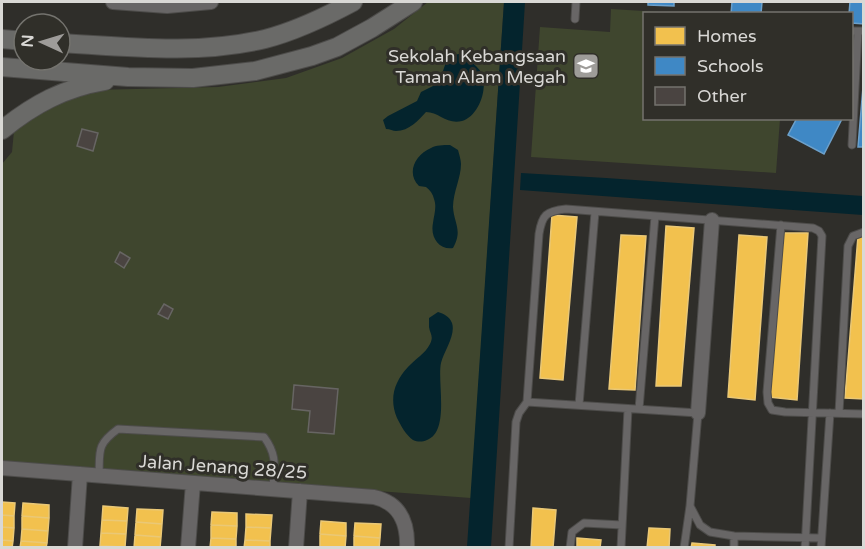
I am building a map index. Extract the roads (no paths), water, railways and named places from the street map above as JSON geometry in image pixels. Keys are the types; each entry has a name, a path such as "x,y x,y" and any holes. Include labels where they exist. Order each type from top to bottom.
{"main road":[{"path":"72,44 184,49 236,45 291,31 353,2"},
{"path":"2,67 128,77 193,78 255,70 337,47 413,2"},
{"path":"2,130 16,118 50,98 84,85 128,77"}],"street":[{"path":"113,2 167,6 211,2"},
{"path":"698,413 712,220"},
{"name":"Jalan Jenang 28/25","path":"2,468 374,497 384,499 399,512 405,523 407,548"},
{"path":"75,548 80,474"},
{"path":"189,548 193,483"},
{"path":"297,548 300,491"}],"lane":[{"path":"575,19 576,2"},
{"path":"852,145 858,31"},
{"path":"508,548 516,422 527,402 541,223 553,210 566,209 781,225 813,228 819,231 822,236 805,548"},
{"path":"579,405 595,212"},
{"path":"639,409 655,216"},
{"path":"781,225 768,403 772,410 864,414"},
{"path":"839,413 848,246 853,236 864,232"},
{"path":"527,402 698,413 684,548"},
{"path":"621,548 628,409"},
{"path":"821,548 830,413"},
{"path":"99,476 100,446 118,429 264,437 274,456 273,489"},
{"path":"690,506 700,525 710,532 734,536 821,538"},
{"path":"570,548 572,532 585,523 622,525"},
{"path":"734,536 734,548"}],"water":[{"path":"504,2 525,2 491,547 467,547"},
{"path":"459,54 481,72 483,78 481,100 473,113 468,118 457,122 426,112 417,122 401,131 386,129 383,120 417,101 421,92 439,83 448,56"},
{"path":"450,145 458,150 461,164 454,196 453,207 457,236 453,248 440,245 434,238 432,228 434,197 426,187 419,186 413,176 414,165 425,151 435,146"},
{"path":"521,173 863,196 863,215 520,190"},
{"path":"438,312 449,319 453,328 441,363 440,417 434,435 427,440 418,441 408,436 402,427 397,418 393,397 396,385 403,373 430,344 432,337 429,318"}],"place":[{"name":"Sekolah Kebangsaan Taman Alam Megah","path":"586,66"}]}
